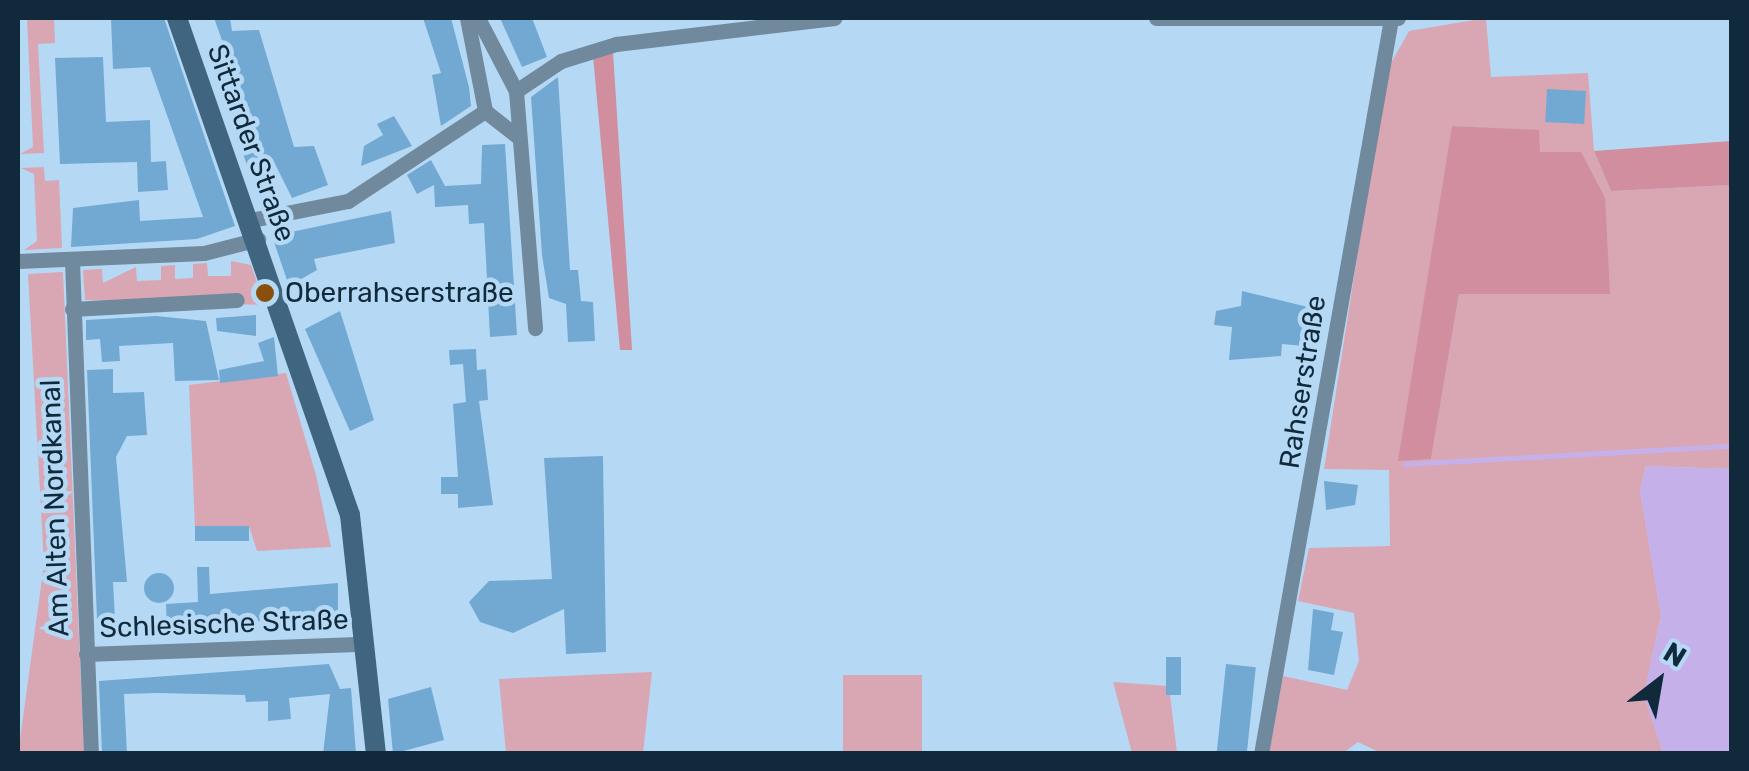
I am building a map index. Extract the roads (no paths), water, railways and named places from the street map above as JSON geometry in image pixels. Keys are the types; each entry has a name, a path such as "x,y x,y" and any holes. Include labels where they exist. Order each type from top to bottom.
{"street":[{"name":"Sittarder Straße","path":"176,18 254,229 350,515 376,754"},
{"path":"467,18 486,111 518,137"},
{"path":"478,18 516,91 535,328"},
{"path":"516,91 561,61 616,44 834,18"},
{"path":"1156,18 1394,18"},
{"name":"Rahserstraße","path":"1261,754 1394,18"},
{"path":"18,261 204,253 254,229 348,201 486,111"},
{"name":"Am Alten Nordkanal","path":"72,261 91,754"},
{"path":"72,309 237,300"},
{"name":"Schlesische Straße","path":"86,654 364,644"}],"waterway":[{"path":"1405,464 1732,446"}],"place":[{"name":"Oberrahserstraße","path":"265,293"}]}
